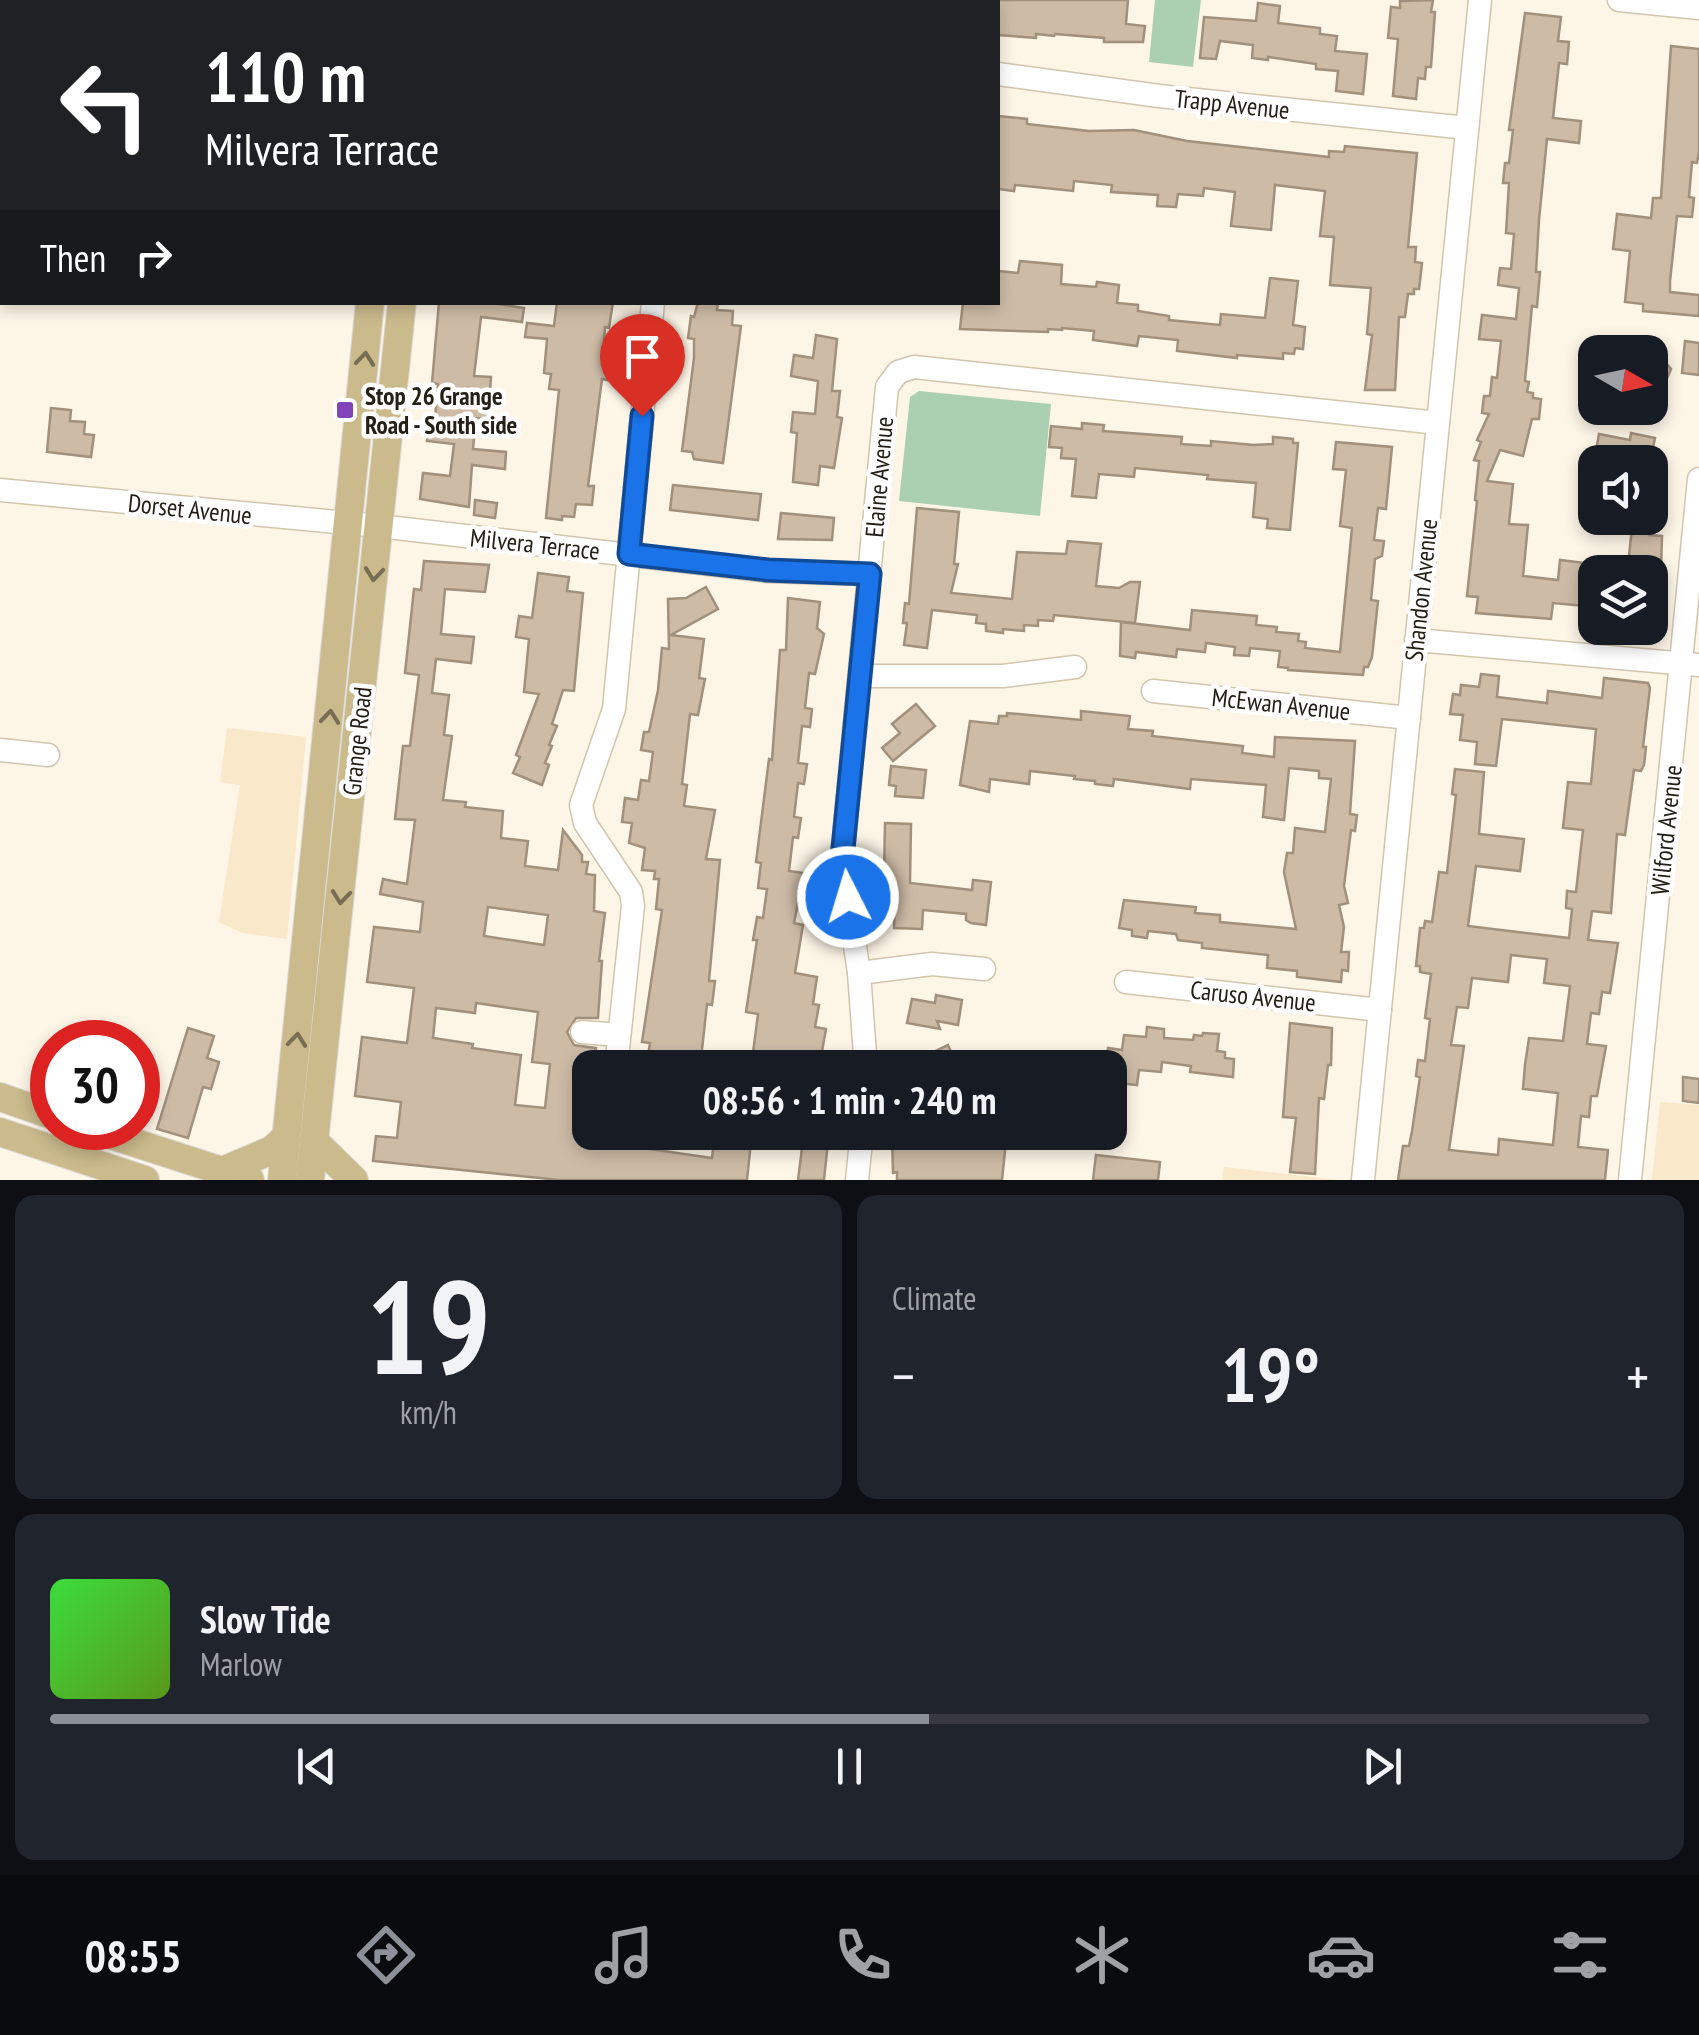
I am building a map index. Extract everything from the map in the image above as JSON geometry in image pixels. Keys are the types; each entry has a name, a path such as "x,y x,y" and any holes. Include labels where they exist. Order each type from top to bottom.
{"main road":[{"name":"Grange Road","path":"310,1180 300,1139 348,524 370,305"},
{"name":"Grange Road","path":"282,1180 300,1139 379,526 402,305"},
{"path":"0,1097 30,1107"},
{"path":"0,1132 80,1170 145,1180"},
{"path":"220,1172 300,1139 354,1180"},
{"path":"154,1150 250,1180"}],"street":[{"name":"Shandon Avenue","path":"1363,1180 1480,0"},
{"path":"1619,0 1699,8"},
{"name":"Trapp Avenue","path":"1000,74 1159,96 1467,128"},
{"path":"618,1050 632,892 585,823 582,806 614,709 653,305"},
{"name":"Elaine Avenue","path":"865,1050 859,973 842,859 888,387 898,372 914,367 1438,423"},
{"name":"Wilford Avenue","path":"1630,1180 1691,664 1699,480"},
{"name":"Dorset Avenue","path":"0,490 379,526"},
{"name":"Milvera Terrace","path":"379,526 768,570 870,574"},
{"path":"1416,640 1691,664"},
{"path":"860,676 1003,676 1074,668"},
{"name":"McEwan Avenue","path":"1153,690 1409,718"},
{"path":"0,750 48,755"},
{"path":"859,973 932,964 984,969"},
{"name":"Caruso Avenue","path":"1126,982 1380,1010"},
{"path":"582,1032 619,1034"},
{"path":"857,1180 860,1150"}],"shaded area":[{"path":"227,728 306,737 287,939 242,933 219,922 240,785 220,782"},
{"path":"1660,1102 1699,1105 1699,1180 1652,1180"},
{"path":"1224,1167 1339,1180 1222,1180"}],"green space":[{"path":"1155,0 1201,0 1193,67 1149,62"},
{"path":"919,391 1051,404 1040,516 899,501 910,397"}],"building":[{"path":"1000,0 1128,0 1126,24 1145,26 1143,42 1104,42 1104,38 1055,34 1036,34 1036,38 1000,35"},
{"path":"1433,0 1431,67 1426,67 1425,79 1418,78 1416,99 1393,96 1398,39 1388,38 1391,7 1400,8 1400,1"},
{"path":"1258,3 1280,6 1278,23 1320,28 1320,34 1337,36 1335,51 1367,54 1363,94 1336,91 1338,71 1316,69 1316,64 1252,58 1253,45 1220,41 1216,59 1200,58 1204,17 1256,21"},
{"path":"1525,13 1561,17 1558,41 1569,42 1567,64 1559,63 1553,118 1581,121 1579,143 1547,139 1539,220 1537,307 1532,306 1525,381 1529,382 1527,392 1541,399 1539,419 1532,419 1523,456 1500,450 1487,481 1513,484 1509,524 1528,525 1523,576 1558,580 1560,560 1578,562 1578,605 1553,603 1551,619 1476,613 1478,597 1467,596 1477,501 1479,461 1474,460 1481,442 1477,440 1489,414 1482,413 1484,396 1490,396 1492,377 1497,378 1501,341 1479,339 1482,315 1516,319 1519,288 1498,285 1500,268 1511,269 1514,234 1506,233 1509,183 1503,183 1513,130 1509,130"},
{"path":"1671,46 1699,49 1699,151 1697,163 1692,162 1692,217 1677,216 1670,292 1699,295 1699,316 1643,311 1643,304 1625,302 1630,251 1613,249 1617,214 1651,218 1653,198 1661,198"},
{"path":"1000,116 1027,119 1027,124 1089,131 1134,130 1187,141 1329,157 1329,151 1344,152 1345,146 1417,153 1408,247 1416,247 1415,262 1422,263 1419,289 1408,294 1405,317 1399,317 1395,390 1365,390 1372,335 1367,334 1371,288 1330,285 1334,237 1320,236 1325,191 1275,185 1271,230 1231,226 1235,192 1204,188 1203,196 1178,194 1176,207 1157,206 1158,195 1111,192 1112,185 1074,181 1073,191 1015,185 1014,191 1000,189"},
{"path":"1020,261 1062,265 1061,284 1119,285 1117,303 1138,305 1138,311 1169,316 1169,320 1220,325 1221,314 1265,318 1270,278 1298,281 1293,325 1305,327 1303,349 1295,348 1294,354 1283,353 1283,359 1237,358 1177,351 1178,340 1139,336 1137,346 1093,340 1094,331 960,329 963,305 1000,305 1000,271 1018,273"},
{"path":"439,305 524,308 522,322 481,317 474,376 491,377 488,419 476,418 473,449 506,452 505,469 472,465 469,507 420,499 423,473 450,476 454,444 427,441 430,418 435,418 438,384 432,383"},
{"path":"557,305 613,305 609,328 605,327 603,358 609,359 607,380 602,379 588,486 594,486 592,505 576,504 574,517 562,516 562,520 546,518 559,390 549,389 551,374 544,373 547,339 525,337 527,323 554,326"},
{"path":"697,305 718,305 717,310 733,311 732,325 741,326 723,463 694,459 692,452 682,451 694,358 694,339 688,338 691,316 694,317"},
{"path":"816,335 837,339 832,391 840,391 837,417 842,418 834,468 820,466 818,485 793,482 797,433 791,432 793,412 815,414 818,381 791,376 794,355 813,358"},
{"path":"1685,341 1699,343 1699,375 1682,373"},
{"path":"51,408 71,410 70,421 85,422 84,434 94,435 91,457 47,452"},
{"path":"1082,423 1104,425 1103,431 1182,437 1181,444 1211,446 1211,441 1254,445 1273,444 1273,437 1293,439 1293,443 1298,443 1290,530 1267,528 1268,519 1253,517 1256,483 1207,479 1208,475 1135,468 1134,477 1099,474 1096,498 1072,496 1076,459 1061,458 1062,448 1049,447 1051,426 1082,429"},
{"path":"1631,433 1655,438 1654,445 1597,445 1599,434 1630,440"},
{"path":"1336,442 1392,447 1386,509 1378,508 1374,540 1384,541 1382,556 1375,559 1371,600 1378,601 1372,657 1363,675 1288,670 1278,667 1280,651 1250,648 1249,656 1234,655 1235,647 1206,643 1205,652 1177,649 1176,657 1136,652 1135,658 1120,656 1121,622 1190,630 1192,610 1257,616 1256,625 1299,634 1298,641 1306,642 1305,648 1340,652 1352,528 1340,526 1346,470 1333,469"},
{"path":"673,485 761,494 758,520 670,510"},
{"path":"475,500 497,503 495,518 474,515"},
{"path":"917,508 959,512 954,564 958,564 951,593 1012,599 1017,552 1066,554 1068,541 1101,544 1096,586 1119,588 1140,582 1135,623 1054,615 1053,621 1038,620 1038,626 1024,625 1024,631 1003,629 1003,633 986,631 986,624 976,623 977,615 932,610 927,648 904,645 907,623 903,623 905,603 909,604"},
{"path":"781,513 834,518 832,540 778,539"},
{"path":"1631,535 1662,536 1661,555 1629,555"},
{"path":"424,561 489,565 485,592 445,589 441,634 474,637 471,663 436,659 432,693 449,695 444,735 452,736 443,800 503,811 501,838 528,841 525,866 558,870 563,830 582,855 582,862 588,862 586,874 595,875 594,911 605,913 598,1018 576,1018 567,1032 574,1045 596,1048 572,1050 572,1150 657,1150 712,1158 713,1150 750,1150 747,1180 559,1180 373,1161 376,1136 397,1138 401,1102 355,1096 362,1037 407,1043 414,988 367,982 374,927 420,932 423,902 380,894 383,879 407,884 415,820 395,819 403,746 410,746 419,675 405,673 414,589 421,590","holes":["488,907 548,915 544,945 484,936","476,1003 538,1012 532,1062 550,1064 545,1108 515,1105 521,1055 433,1038 436,1008 475,1013"]},
{"path":"538,573 569,577 567,591 583,593 574,691 563,690 552,724 557,726 549,745 552,746 545,763 549,765 542,785 513,773 539,694 524,692 529,639 516,637 519,616 532,618"},
{"path":"706,587 718,609 671,635 704,639 699,678 705,679 698,715 690,714 682,784 687,785 684,806 715,810 706,859 720,860 709,981 715,981 712,1005 707,1004 702,1050 649,1050 650,1043 642,1042 662,910 656,909 659,879 654,879 655,871 642,870 645,848 629,843 632,823 622,822 625,798 638,800 641,780 649,781 653,752 641,750 658,690 662,648 669,649 668,599 686,598"},
{"path":"788,598 820,602 817,628 824,634 815,674 809,673 805,708 812,709 810,727 802,726 798,763 807,764 804,784 798,783 794,817 801,818 798,838 793,837 789,871 804,873 794,923 803,925 795,973 817,977 813,1004 819,1005 815,1027 826,1029 822,1050 753,1050 758,1014 746,1012 757,940 753,940 757,917 763,918 767,889 758,888 761,863 756,862 769,759 772,760 780,650 786,650"},
{"path":"1481,674 1499,676 1497,697 1547,703 1548,691 1602,698 1604,678 1648,683 1650,688 1644,765 1641,771 1634,770 1625,835 1617,834 1611,913 1592,911 1588,940 1618,943 1610,993 1602,992 1599,1014 1591,1013 1587,1044 1606,1046 1597,1096 1591,1096 1589,1117 1581,1116 1578,1147 1608,1150 1605,1180 1398,1180 1403,1146 1409,1146 1412,1131 1420,1077 1416,1076 1418,1060 1425,1061 1430,1019 1425,1018 1431,974 1420,972 1420,966 1416,966 1420,928 1424,928 1425,921 1432,922 1439,872 1447,873 1455,769 1484,772 1479,834 1524,839 1520,871 1476,866 1468,926 1569,938 1572,909 1566,908 1567,891 1576,892 1583,830 1563,828 1568,782 1591,784 1596,729 1502,719 1496,766 1475,764 1477,742 1460,740 1463,715 1450,714 1453,694 1460,695 1461,685 1479,687","holes":["1511,955 1547,959 1544,983 1570,986 1563,1041 1529,1038 1523,1089 1558,1093 1553,1145 1499,1139 1498,1155 1449,1150 1464,1046 1451,1045 1457,1007 1468,1008 1472,978 1508,982"]},
{"path":"916,704 935,726 893,761 882,748 900,733 892,724"},
{"path":"1081,711 1130,716 1128,729 1153,731 1152,736 1243,746 1242,753 1274,757 1275,737 1355,741 1350,814 1357,815 1355,831 1351,830 1344,886 1348,903 1339,905 1344,927 1341,952 1349,952 1348,971 1342,970 1341,982 1297,977 1297,971 1267,968 1268,955 1202,948 1202,943 1178,940 1176,934 1148,931 1147,938 1132,936 1132,930 1119,928 1124,900 1196,907 1195,913 1220,915 1220,922 1296,929 1284,872 1287,853 1293,853 1295,828 1325,832 1331,779 1319,778 1319,771 1289,768 1284,820 1263,817 1266,785 1191,779 1190,789 1114,779 1113,786 1074,779 1075,776 1030,771 1029,784 990,779 989,792 960,785 970,721 998,724 999,716 1007,713 1081,720"},
{"path":"891,766 926,770 923,798 895,796 896,786 889,785"},
{"path":"885,823 911,824 910,883 972,890 973,880 991,882 986,925 971,923 966,914 923,910 922,929 894,928 895,901 886,897 884,876"},
{"path":"936,995 962,1000 958,1025 937,1021 940,1029 907,1023 912,999 935,1003"},
{"path":"1290,1023 1332,1028 1331,1065 1324,1099 1319,1098 1315,1174 1290,1172 1296,1118 1283,1117"},
{"path":"1147,1027 1164,1029 1164,1038 1193,1040 1194,1035 1219,1034 1217,1051 1234,1059 1233,1077 1190,1072 1191,1066 1162,1062 1161,1072 1139,1070 1137,1085 1127,1084 1124,1035 1146,1037"},
{"path":"188,1028 214,1036 207,1058 219,1062 211,1089 203,1087 188,1138 160,1130"},
{"path":"1683,1077 1699,1079 1699,1103 1683,1101"},
{"path":"802,1150 827,1150 824,1180 798,1180"},
{"path":"892,1150 1005,1150 1002,1180 897,1180 897,1172 893,1173"},
{"path":"1096,1155 1160,1162 1158,1180 1093,1180"}],"place":[{"name":"Stop 26 Grange Road - South side","path":"345,410"}],"route":[{"path":"642,416 629,554 768,570 870,574 842,859 848,897"}]}
